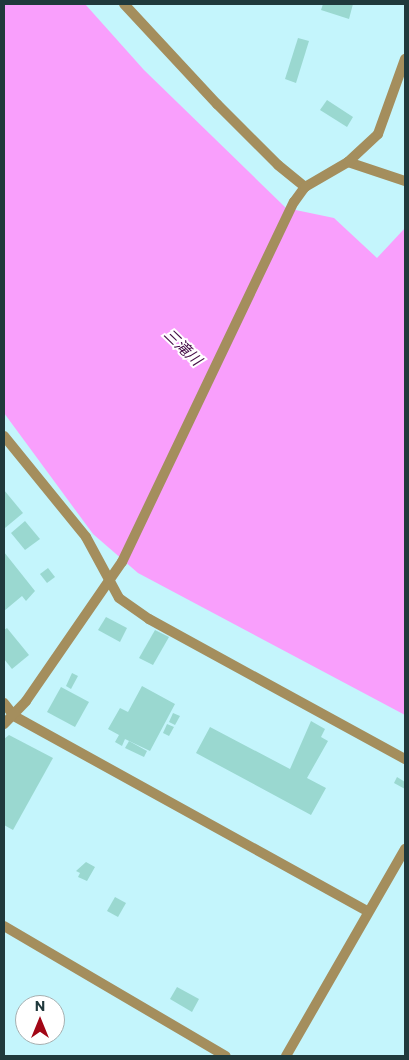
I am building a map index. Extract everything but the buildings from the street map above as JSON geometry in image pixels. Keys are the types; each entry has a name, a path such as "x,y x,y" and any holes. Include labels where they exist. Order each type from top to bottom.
{"lane":[{"path":"124,4 237,125 278,165 305,186"},
{"path":"4,724 14,716 117,570 294,202 305,186 348,162 378,134 405,59"},
{"path":"348,162 405,181"},
{"path":"4,436 86,537 119,598 149,619 405,758"},
{"path":"4,703 14,716 367,911"},
{"path":"286,1056 367,911 405,849"},
{"path":"4,926 226,1056"}],"water":[{"name":"三滝川","path":"4,4 85,4 144,70 286,208 334,218 377,258 405,228 405,715 138,573 93,534 4,413"}]}
